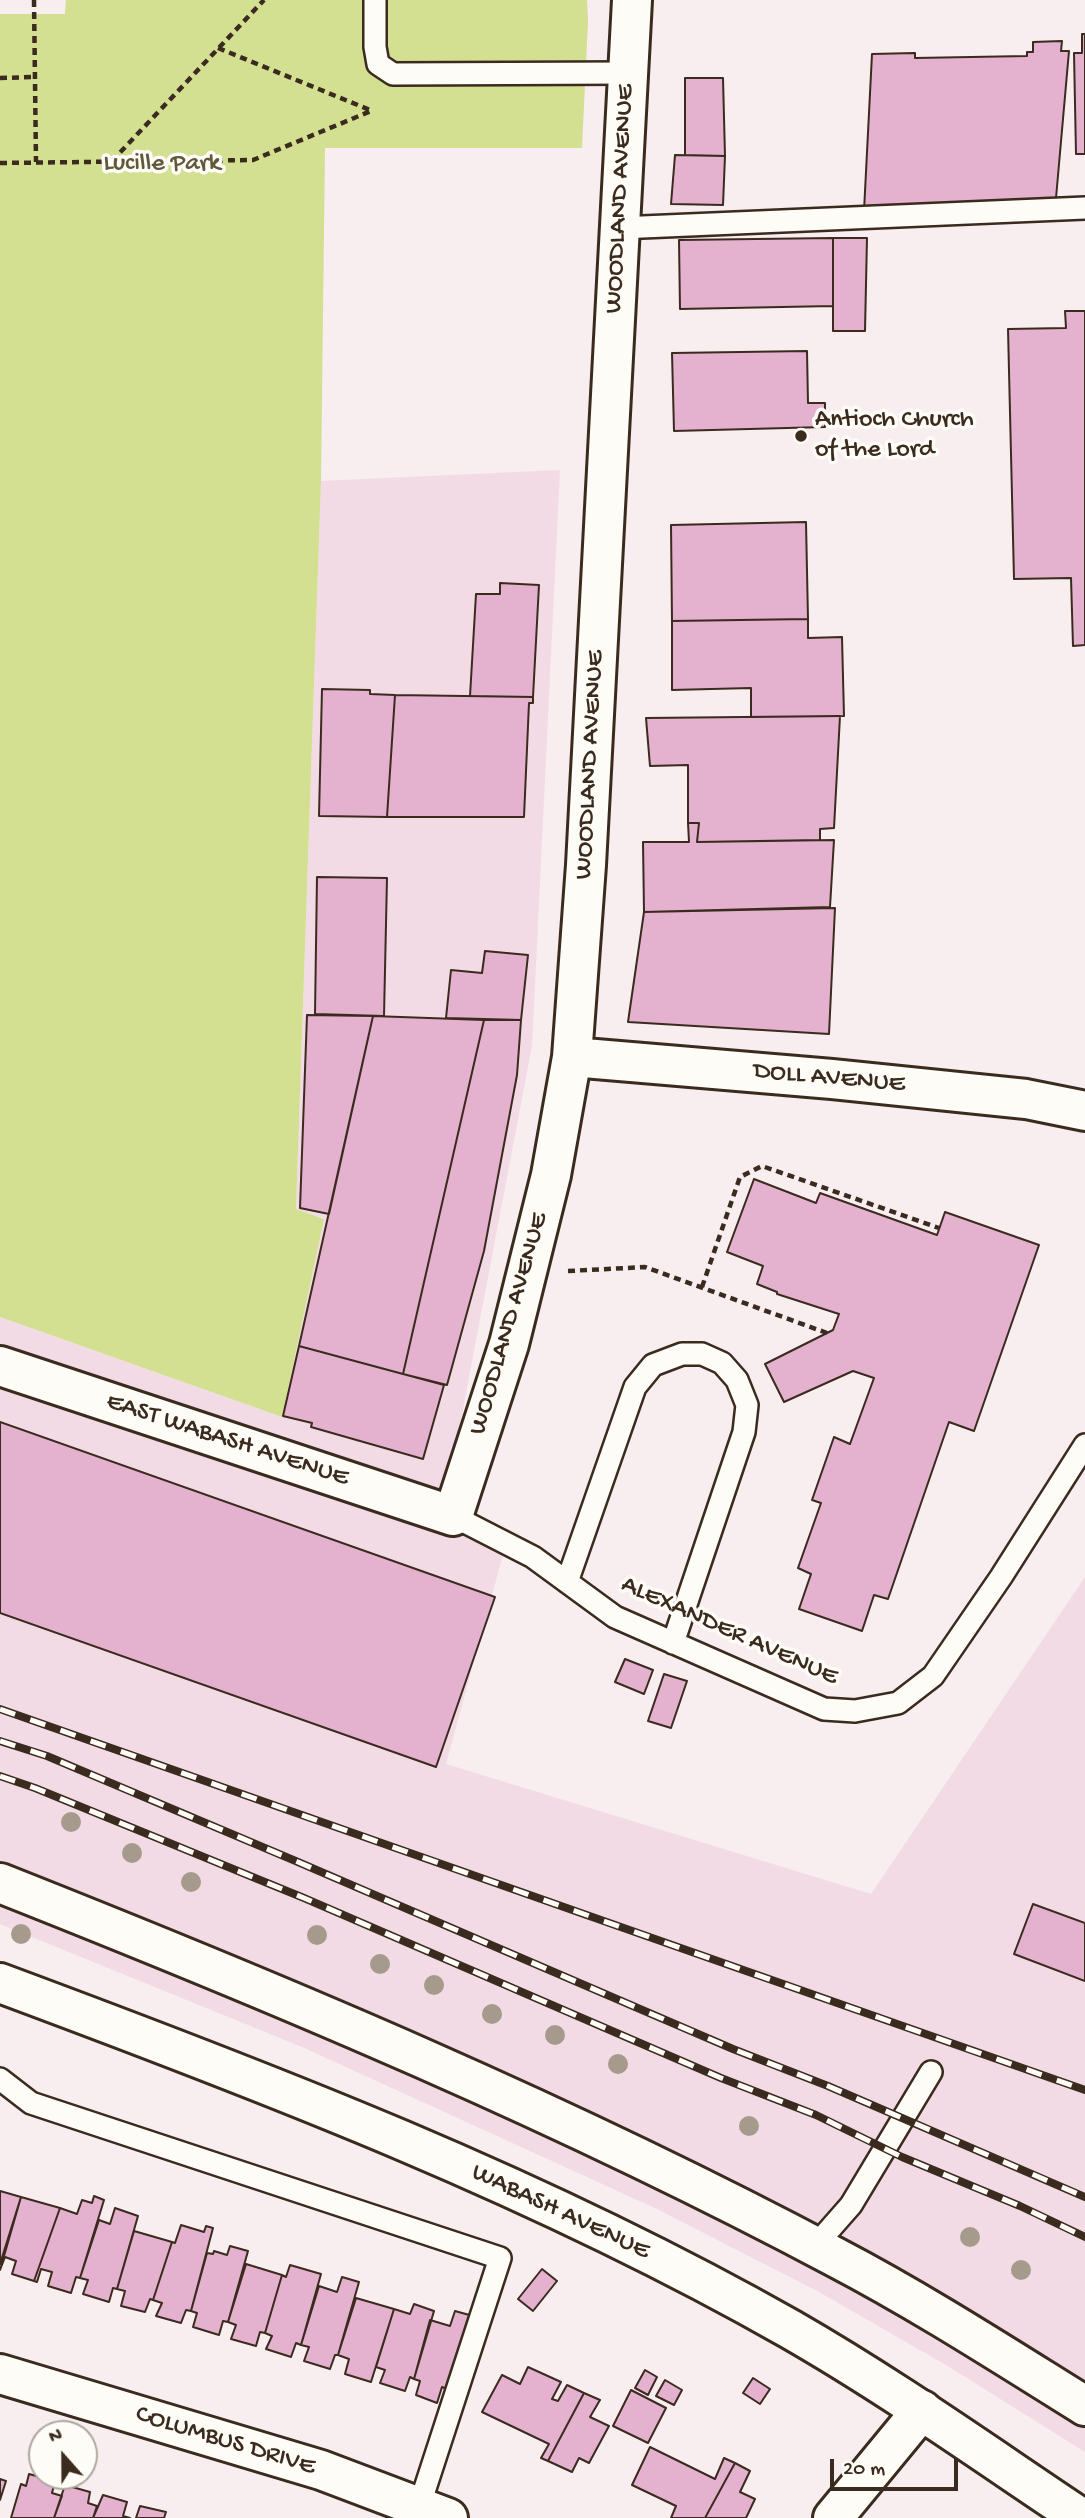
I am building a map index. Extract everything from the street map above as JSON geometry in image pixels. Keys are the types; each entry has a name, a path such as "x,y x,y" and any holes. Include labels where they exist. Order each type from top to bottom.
{"street":[{"name":"WOODLAND AVENUE","path":"453,1516 509,1344 551,1175 572,1057 586,865 632,0"},
{"name":"DOLL AVENUE","path":"572,1057 1026,1099 1085,1111"},
{"name":"EAST WABASH AVENUE","path":"0,1366 453,1516"},
{"path":"0,1883 317,2011 674,2175 815,2246 966,2332 1085,2406"},
{"name":"WABASH AVENUE","path":"0,1983 283,2091 483,2176 663,2261 791,2330 922,2410 1081,2518"},
{"name":"COLUMBUS DRIVE","path":"0,2374 321,2470 433,2512"},
{"path":"833,2518 922,2410"}],"lane":[{"path":"375,0 375,47 378,64 393,75 628,74"},
{"path":"619,228 1085,208"},
{"path":"567,1582 635,1387 653,1365 682,1354 702,1354 722,1363 737,1380 747,1405 744,1432 673,1643"},
{"name":"ALEXANDER AVENUE","path":"453,1516 533,1557 615,1617 824,1709 855,1711 898,1703 933,1676 1001,1577 1085,1446"},
{"path":"815,2246 851,2205 931,2072"},
{"path":"1,2081 31,2103 500,2258 433,2512"}],"path":[{"path":"34,0 36,162"},
{"path":"111,162 264,0"},
{"path":"0,163 253,160 371,111 218,48"},
{"path":"0,78 35,77"},
{"path":"702,1287 740,1177 762,1166 939,1228"},
{"path":"562,1272 645,1267 827,1333"}],"shaded area":[{"path":"560,470 532,1046 442,1519 507,1540 446,1764 871,1894 1085,1577 1085,2452 946,2365 819,2292 657,2209 302,2047 0,1924 0,1317 282,1417 324,1218 296,1210 321,481"}],"green space":[{"name":"Lucille Park","path":"66,0 587,0 582,148 325,148 321,481 296,1209 324,1219 282,1417 0,1317 0,14 65,14"}],"building":[{"path":"1082,34 1085,34 1085,154 1076,154 1074,53 1082,53"},
{"path":"1062,41 1061,51 1069,51 1056,198 1047,199 1047,202 864,211 872,54 915,53 915,58 1027,56 1027,52 1033,52 1033,42"},
{"path":"685,78 723,78 725,156 685,155"},
{"path":"675,155 725,156 723,205 671,204"},
{"path":"833,238 833,306 680,309 679,240"},
{"path":"833,238 867,238 865,331 833,331"},
{"path":"1065,311 1085,311 1085,645 1073,646 1071,578 1014,579 1008,329 1066,328"},
{"path":"807,351 808,403 825,403 825,427 674,431 672,353"},
{"path":"806,522 808,619 672,621 671,525"},
{"path":"500,583 539,585 533,697 470,696 476,594 500,594"},
{"path":"808,619 808,638 842,637 844,716 751,717 751,688 672,690 672,621"},
{"path":"322,689 370,690 370,694 395,695 387,817 319,816"},
{"path":"395,695 533,697 533,703 529,703 524,817 387,817"},
{"path":"840,716 834,828 820,829 820,840 697,842 699,823 688,823 688,765 650,766 646,718"},
{"path":"688,823 699,823 697,842 834,840 830,907 644,912 643,842 689,842"},
{"path":"317,877 387,878 384,1016 315,1014"},
{"path":"835,908 829,1034 628,1022 644,912"},
{"path":"485,951 528,955 521,1020 446,1018 451,970 482,973"},
{"path":"307,1015 373,1016 329,1214 300,1208"},
{"path":"373,1016 484,1020 403,1374 299,1346"},
{"path":"484,1020 521,1020 517,1075 484,1251 447,1385 403,1374"},
{"path":"754,1179 816,1203 820,1193 937,1235 945,1212 1039,1245 974,1431 949,1422 888,1599 874,1595 862,1631 799,1609 811,1574 798,1568 821,1503 812,1500 834,1437 850,1444 874,1378 853,1371 784,1402 765,1364 833,1330 839,1314 777,1294 757,1284 763,1266 727,1252"},
{"path":"299,1346 444,1385 423,1459 311,1427 312,1423 283,1416"},
{"path":"0,1422 495,1597 436,1767 0,1613"},
{"path":"625,1659 653,1670 644,1694 615,1682"},
{"path":"664,1674 687,1681 671,1728 648,1721"},
{"path":"1033,1904 1085,1923 1085,1981 1014,1954"},
{"path":"0,2191 21,2197 0,2264"},
{"path":"94,2196 104,2200 80,2278 76,2277 71,2293 48,2286 52,2272 41,2269 37,2282 34,2281 60,2208 77,2214 82,2200 92,2203"},
{"path":"21,2197 60,2208 34,2281 12,2274 16,2261 5,2257 0,2270"},
{"path":"115,2208 138,2216 117,2289 113,2288 109,2302 83,2294 88,2280 80,2278 99,2220 110,2224"},
{"path":"181,2225 204,2232 206,2226 213,2228 191,2311 186,2310 181,2323 156,2316 162,2303 153,2300 172,2242 175,2243"},
{"path":"134,2231 172,2242 153,2300 150,2299 145,2312 121,2306 125,2291 117,2289"},
{"path":"230,2246 248,2251 228,2322 223,2321 219,2335 193,2327 197,2313 191,2311 207,2253 213,2254 214,2251 227,2255"},
{"path":"246,2264 282,2275 265,2333 260,2332 256,2346 231,2339 236,2325 228,2322"},
{"path":"290,2265 321,2274 301,2345 296,2343 291,2357 266,2349 272,2336 265,2333 282,2275 286,2277"},
{"path":"542,2269 557,2281 533,2311 518,2299"},
{"path":"342,2277 359,2282 338,2355 335,2355 330,2369 304,2361 309,2347 301,2345 319,2286 337,2292"},
{"path":"356,2298 394,2309 371,2382 345,2374 349,2359 338,2355"},
{"path":"414,2304 434,2311 414,2379 410,2377 405,2391 380,2383 385,2370 376,2367 394,2309 410,2314"},
{"path":"455,2311 473,2316 449,2390 442,2387 437,2403 416,2395 420,2381 414,2379 430,2320 450,2326"},
{"path":"528,2367 561,2382 552,2399 558,2401 567,2385 584,2393 548,2461 541,2458 549,2444 482,2412 502,2375 520,2384"},
{"path":"645,2370 657,2377 648,2395 635,2388"},
{"path":"753,2378 770,2389 760,2404 743,2393"},
{"path":"665,2380 682,2390 674,2405 656,2396"},
{"path":"631,2390 666,2408 648,2443 613,2426"},
{"path":"584,2393 600,2400 590,2417 609,2426 589,2463 579,2458 572,2472 548,2461"},
{"path":"650,2447 715,2479 724,2458 735,2463 705,2518 671,2518 676,2506 632,2485"},
{"path":"735,2463 750,2471 740,2492 755,2499 746,2518 705,2518"},
{"path":"28,2478 28,2490 53,2490 52,2493 62,2496 54,2518 11,2518 21,2484 26,2486"},
{"path":"0,2479 6,2481 0,2500"},
{"path":"63,2490 90,2492 88,2503 97,2506 93,2518 54,2518"},
{"path":"103,2495 127,2502 123,2516 130,2518 93,2518"},
{"path":"140,2506 166,2512 164,2518 136,2518"}],"railway":[{"path":"0,1709 1085,2090"},
{"path":"0,1741 47,1756 1085,2197"},
{"path":"0,1776 304,1898 721,2078 816,2115 902,2157 1020,2206 1085,2237"}],"place":[{"name":"Antioch Church of the Lord","path":"801,436"}]}
